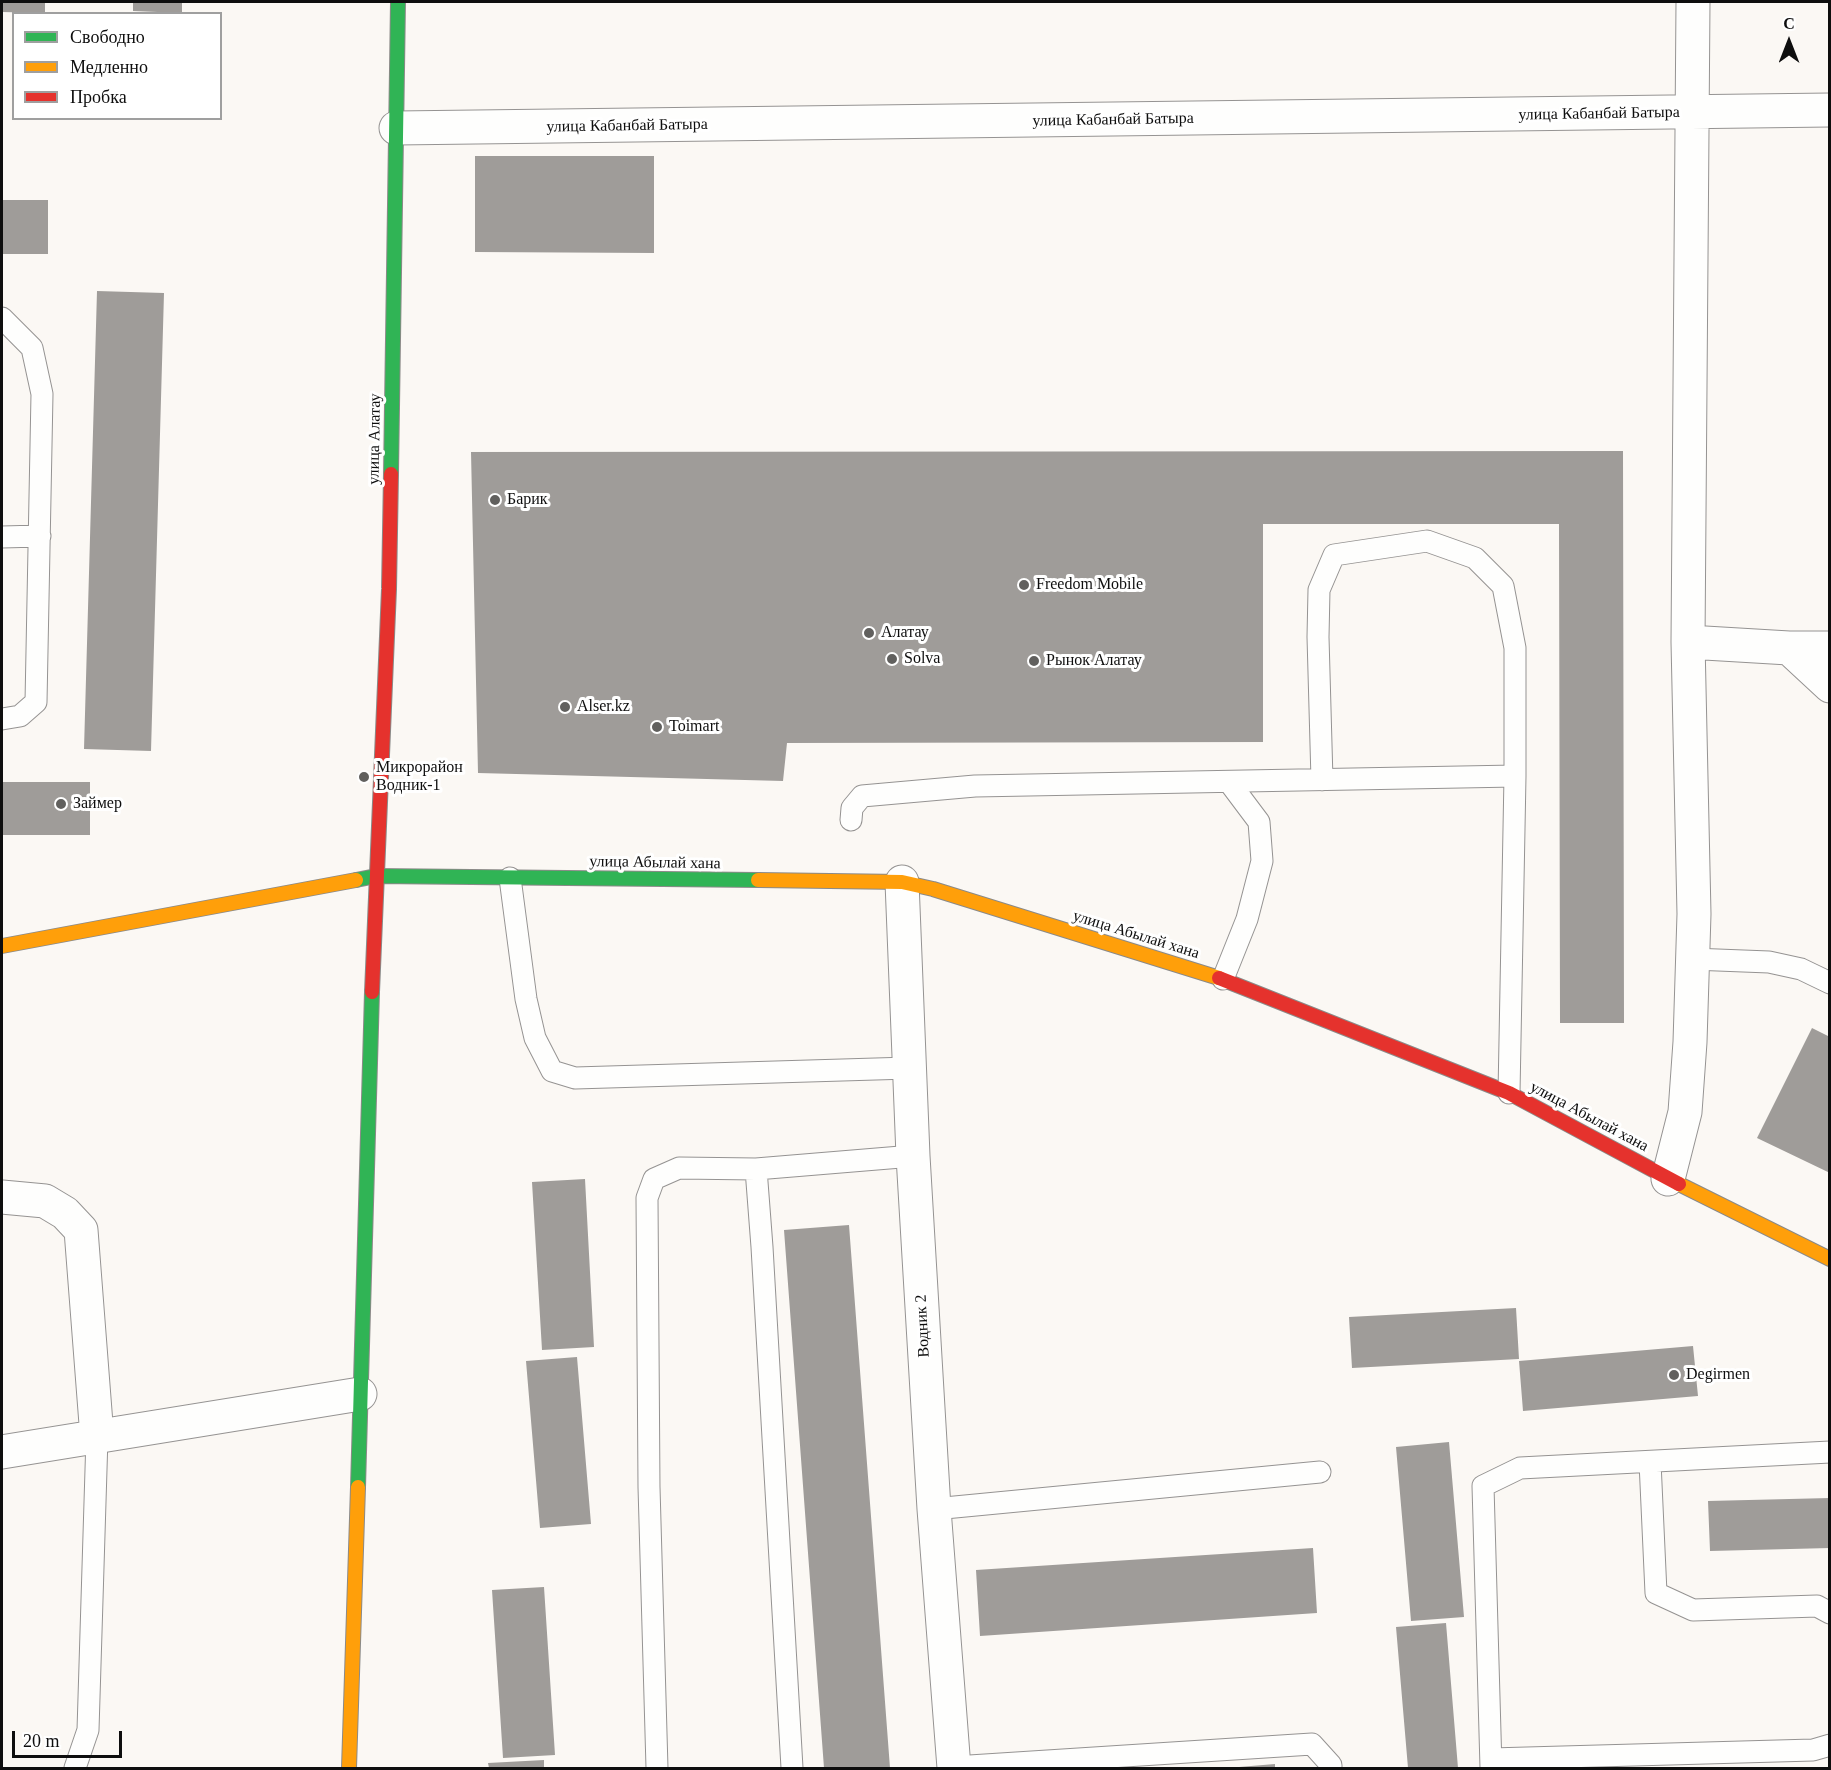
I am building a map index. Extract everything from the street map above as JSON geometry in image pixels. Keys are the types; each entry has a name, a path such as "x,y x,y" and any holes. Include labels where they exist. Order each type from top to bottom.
{"main road":[{"name":"улица Алатау","path":"349,1768 376,876 389,589 398,2"},
{"name":"улица Абылай хана","path":"2,946 376,876 902,882 933,889 1223,979 1509,1093 1668,1179 1830,1259"}],"street":[{"path":"1668,1179 1685,1112 1690,1042 1694,914 1688,642 1693,2"},
{"name":"улица Кабанбай Батыра","path":"396,128 1830,110"},
{"path":"1688,642 1830,648"},
{"path":"1789,648 1830,686"},
{"name":"Водник 2","path":"902,882 913,1156 934,1509 954,1768"},
{"path":"2,1197 45,1201 65,1213 81,1230 97,1437"},
{"path":"2,1452 360,1394"}],"lane":[{"path":"2,318 32,348 42,394 36,702 20,716 2,719"},
{"path":"2,537 40,536"},
{"path":"1322,780 1318,637 1320,591 1334,555 1426,541 1474,558 1503,586 1515,648 1509,1093"},
{"path":"851,820 852,808 862,796 975,786 1515,776"},
{"path":"1223,979 1247,919 1262,861 1259,822 1229,782"},
{"path":"510,879 526,999 535,1038 552,1071 575,1078 909,1068"},
{"path":"1692,959 1769,962 1801,969 1830,983"},
{"path":"657,1768 649,1487 646,1198 654,1179 679,1168 756,1169 913,1156"},
{"path":"756,1169 792,1768"},
{"path":"75,1768 88,1730 97,1437"},
{"path":"1830,1452 1520,1468 1483,1486 1491,1764 1814,1750 1830,1745"},
{"path":"1650,1462 1656,1593 1693,1610 1817,1606 1830,1614"},
{"path":"934,1509 1320,1472"},
{"path":"954,1768 1312,1744 1331,1765 1331,1768"}],"building":[{"path":"2,2 45,2 45,12 2,12"},
{"path":"133,2 182,2 182,12 133,11"},
{"path":"475,156 654,156 654,253 475,252"},
{"path":"2,200 48,200 48,254 2,254"},
{"path":"97,291 164,293 151,751 84,749"},
{"name":"Алатау","path":"1623,451 1624,1023 1560,1023 1559,524 1263,524 1263,742 787,743 783,781 478,773 471,452"},
{"path":"2,782 90,782 90,835 2,835"},
{"path":"1812,1028 1830,1037 1830,1173 1757,1138"},
{"path":"585,1179 594,1347 542,1350 532,1182"},
{"path":"849,1225 890,1768 824,1768 784,1230"},
{"path":"1516,1308 1519,1359 1352,1368 1349,1317"},
{"path":"1693,1346 1698,1396 1523,1411 1519,1361"},
{"path":"577,1357 591,1524 540,1528 526,1361"},
{"path":"1449,1442 1464,1617 1411,1621 1396,1447"},
{"path":"1830,1498 1830,1548 1710,1551 1708,1501"},
{"path":"1313,1548 1317,1613 980,1636 976,1570"},
{"path":"544,1587 555,1755 503,1758 492,1590"},
{"path":"1446,1623 1458,1768 1408,1768 1396,1627"},
{"path":"544,1760 544,1768 489,1768 488,1763"},
{"path":"1275,1764 1275,1768 1239,1768 1239,1767"}],"traffic: fast":[{"path":"391,474 398,2"},
{"path":"356,880 376,876 758,880"},
{"path":"358,1487 372,992"}],"traffic: slow":[{"path":"2,946 356,880"},
{"path":"758,880 902,882 933,889 1219,978"},
{"path":"1679,1184 1830,1259"},
{"path":"349,1768 358,1487"}],"traffic: jam":[{"path":"372,992 389,589 391,474"},
{"path":"1219,978 1509,1093 1679,1184"}],"place":[{"name":"Барик","path":"495,500"},
{"name":"Freedom Mobile","path":"1024,585"},
{"name":"Алатау","path":"869,633"},
{"name":"Solva","path":"892,659"},
{"name":"Рынок Алатау","path":"1034,661"},
{"name":"Alser.kz","path":"565,707"},
{"name":"Toimart","path":"657,727"},
{"name":"Микрорайон Водник-1","path":"364,777"},
{"name":"Займер","path":"61,804"},
{"name":"Degirmen","path":"1674,1375"}]}
